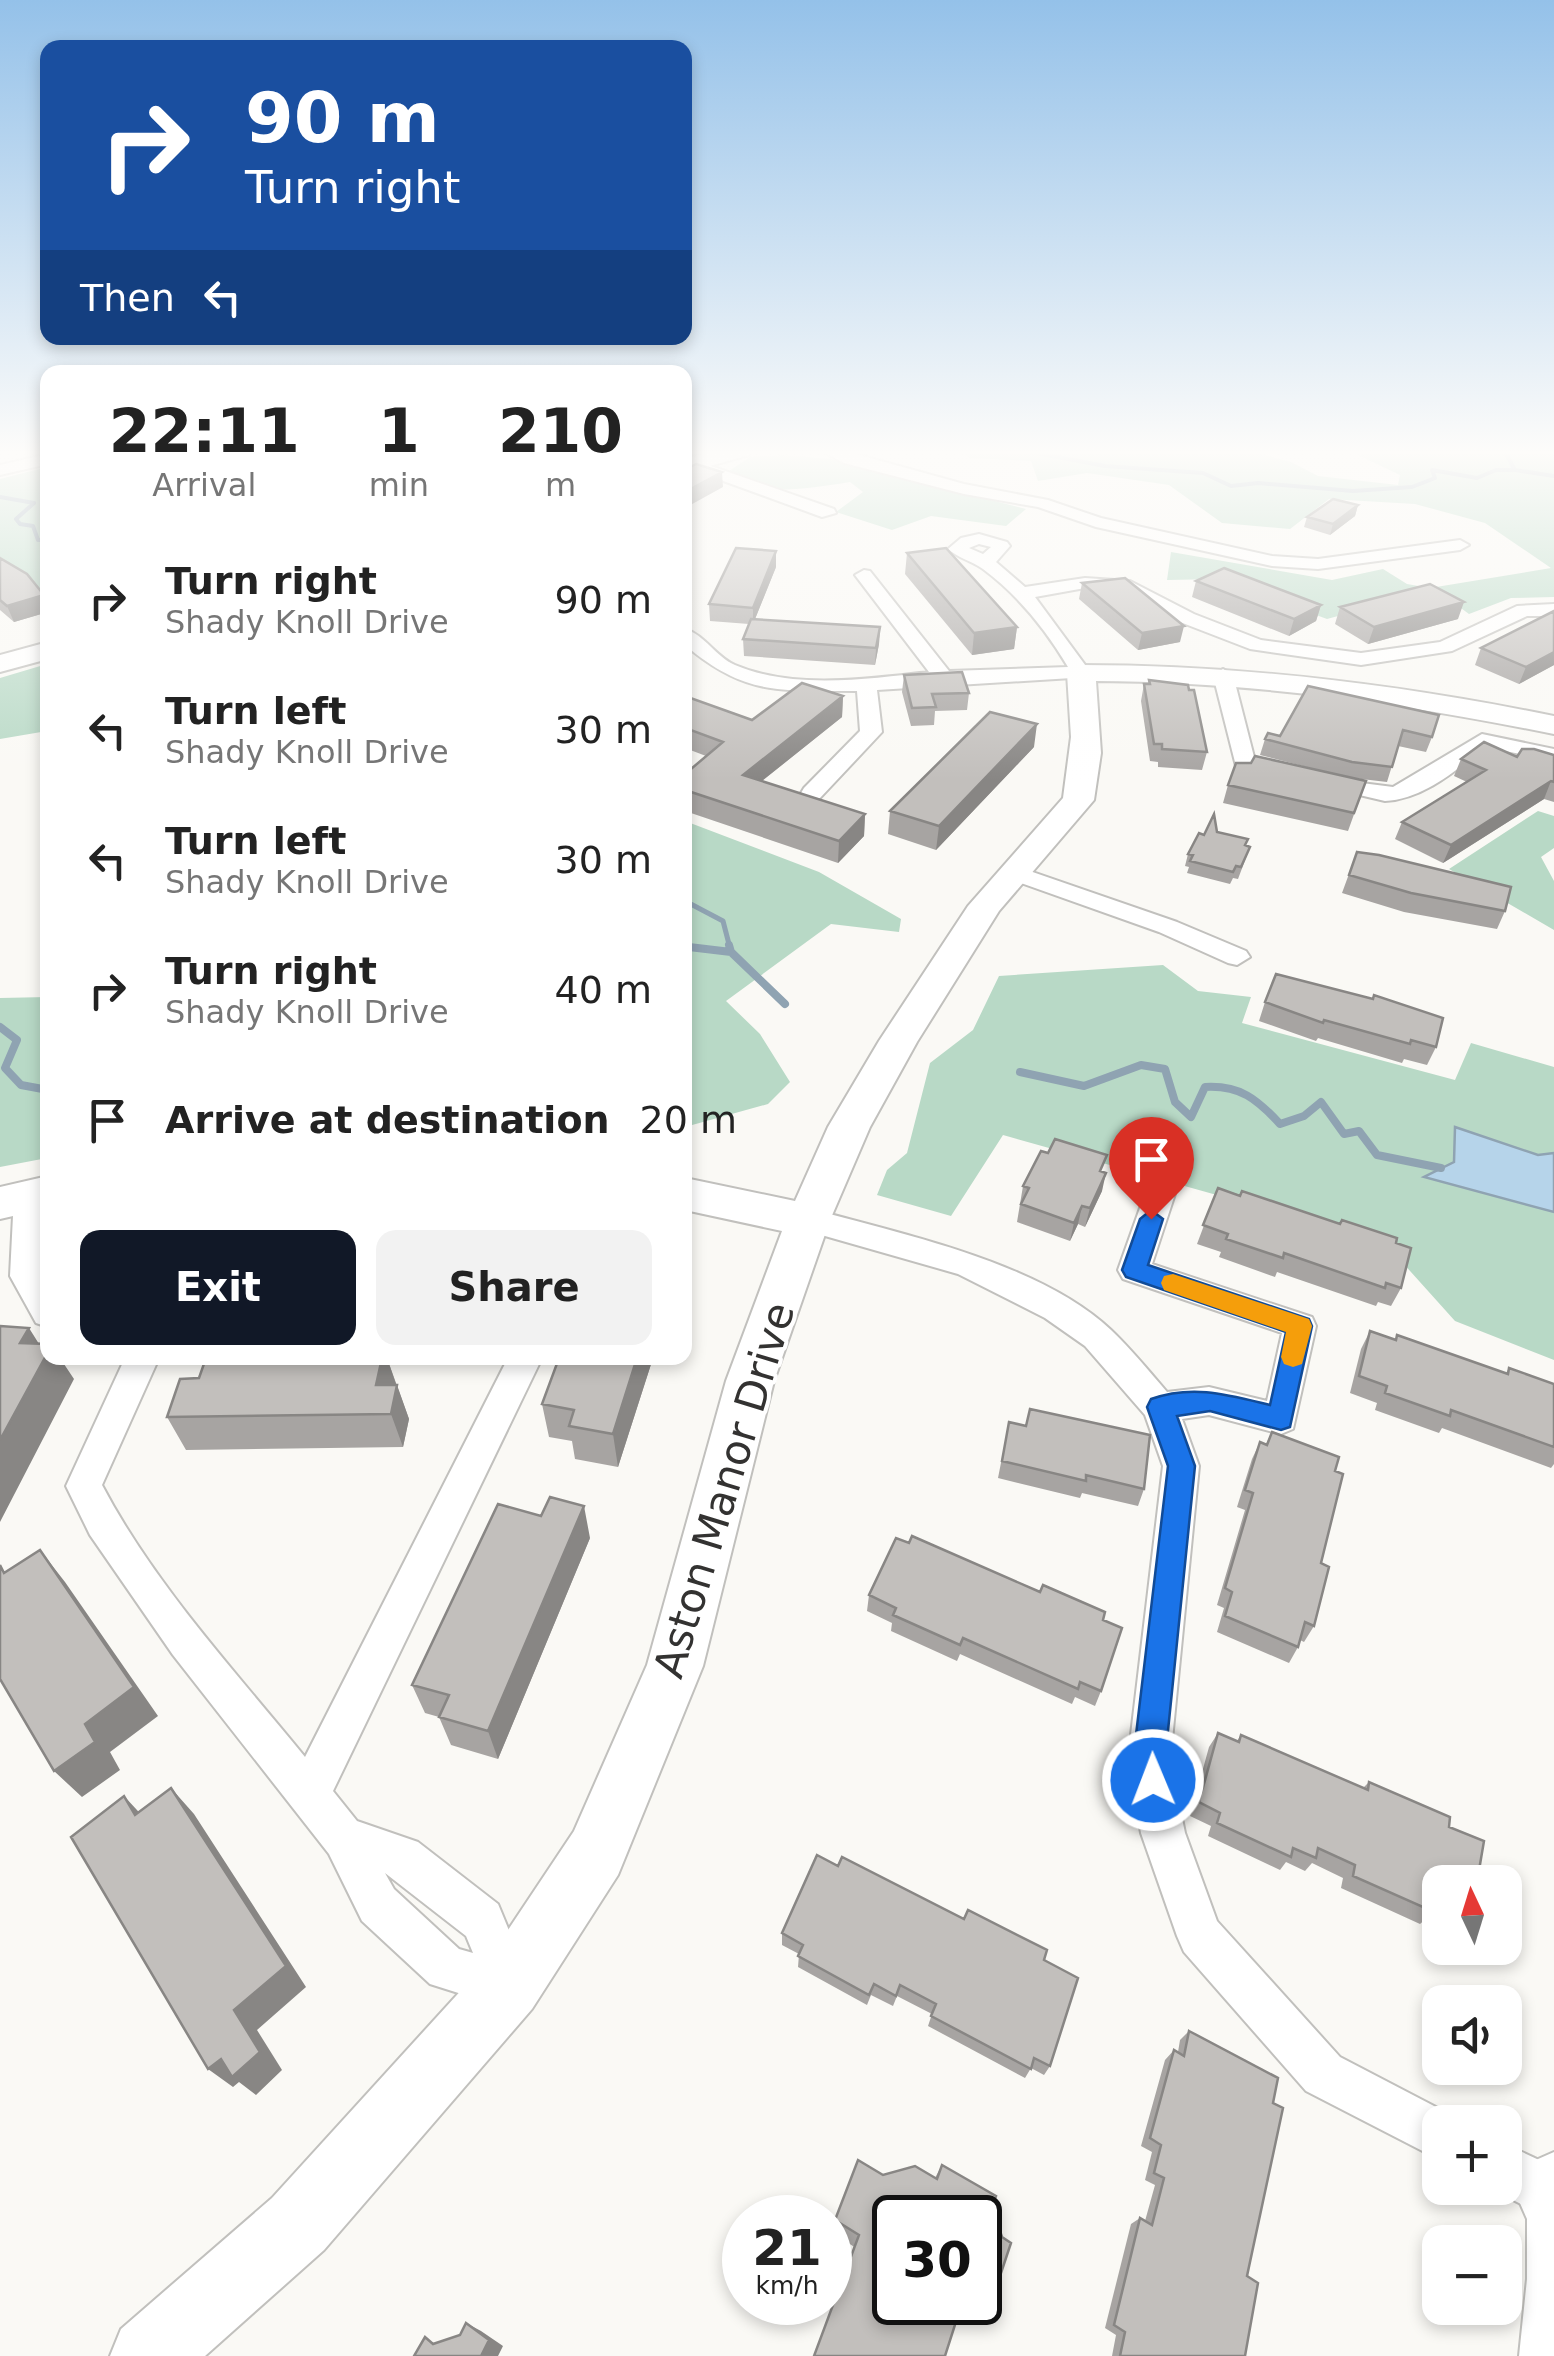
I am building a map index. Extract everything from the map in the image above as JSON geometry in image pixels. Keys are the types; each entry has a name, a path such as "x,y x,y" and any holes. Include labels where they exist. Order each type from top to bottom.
{"street":[{"path":"1272,560 1318,564 1348,560"},
{"name":"Aston Manor Drive","path":"148,2356 298,2224 508,1986 596,1853 676,1666 750,1381 808,1220 849,1127 898,1041 984,906 1078,800 1084,778 1088,719 1081,673 1056,628 986,562"},
{"path":"864,575 943,678"},
{"path":"1023,593 1086,583 1130,586 1188,618 1257,645 1360,659 1445,646 1524,610 1554,610"},
{"path":"692,642 724,668 770,684 866,685 1081,673 1223,675 1380,690 1554,725"},
{"path":"0,664 40,652"},
{"path":"1223,675 1244,760 1337,784 1393,796 1431,776 1482,740 1554,755"},
{"path":"812,794 871,732 866,685"},
{"path":"1015,873 1236,957"},
{"path":"1160,1194 1134,1270 1300,1326 1281,1419 1210,1400 1160,1407"},
{"path":"692,1195 808,1220 968,1264 1057,1309 1097,1338 1160,1407 1181,1466 1149,1760 1163,1833 1200,1936 1323,2074 1422,2126"},
{"path":"26,1197 26,1276 40,1299"},
{"path":"139,1365 84,1486 104,1523 188,1642 344,1838 378,1905 446,1968 508,1986"},
{"path":"309,1794 522,1365"},
{"path":"1541,2186 1553,2279 1546,2356"}],"green space":[{"path":"40,560 40,594 0,562"},
{"path":"1170,560 1217,560 1332,580 1383,569 1407,584 1430,588 1551,568 1539,560 1554,560 1554,597 1511,598 1469,614 1454,603 1419,594 1327,619 1218,579 1167,580"},
{"path":"40,666 40,732 0,739 0,678"},
{"path":"1538,811 1554,816 1554,848 1541,857 1554,881 1554,930 1449,869"},
{"path":"692,824 819,872 901,919 899,932 831,924 726,1001 760,1034 790,1082 768,1104 692,1125"},
{"path":"1163,965 1198,991 1251,997 1242,1023 1455,1080 1471,1043 1554,1067 1554,1153 1538,1155 1455,1127 1454,1162 1426,1177 1554,1212 1554,1360 1455,1321 1384,1242 1003,1135 951,1216 877,1195 887,1170 907,1153 930,1063 973,1030 999,976"},
{"path":"40,997 40,1159 0,1167 0,998"}],"water":[{"path":"1455,1127 1538,1155 1554,1153 1554,1212 1424,1177 1454,1162"}],"building":[{"path":"0,560 27,574 40,590 40,596 7,606 0,600"},
{"path":"730,560 772,560 753,608 709,604"},
{"path":"913,560 957,560 1017,627 974,633"},
{"path":"1224,568 1321,605 1294,619 1196,581"},
{"path":"1125,578 1184,626 1142,633 1082,583"},
{"path":"1430,584 1464,602 1374,627 1340,607"},
{"path":"1554,611 1554,652 1526,667 1481,648"},
{"path":"751,619 880,627 876,648 743,639"},
{"path":"962,672 969,693 932,694 936,707 912,708 904,675"},
{"path":"1149,680 1188,685 1189,690 1194,690 1207,752 1162,749 1162,744 1154,744 1144,684 1150,684"},
{"path":"802,683 843,696 743,775 865,814 839,841 692,792 692,768 723,742 692,731 692,699 752,720"},
{"path":"1308,686 1439,715 1432,737 1403,730 1392,767 1352,762 1265,739 1268,733 1280,736"},
{"path":"990,712 1037,724 939,826 890,811"},
{"path":"1484,742 1517,757 1522,749 1554,755 1554,782 1451,845 1402,822 1486,770 1461,759"},
{"path":"1255,756 1366,781 1354,813 1228,785 1236,763 1251,763"},
{"path":"1214,814 1217,832 1248,839 1245,845 1250,847 1241,867 1236,866 1233,872 1190,861 1193,855 1188,854 1199,833 1204,835"},
{"path":"1357,852 1511,887 1505,911 1411,893 1349,875"},
{"path":"1276,974 1373,999 1374,995 1443,1018 1436,1047 1411,1040 1410,1044 1324,1020 1323,1023 1265,1002"},
{"path":"1055,1139 1107,1155 1100,1171 1106,1173 1090,1208 1082,1206 1074,1223 1021,1204 1029,1188 1023,1186 1041,1151 1048,1153"},
{"path":"1218,1188 1240,1196 1242,1191 1340,1224 1342,1220 1397,1238 1396,1243 1411,1248 1401,1288 1386,1283 1385,1288 1284,1253 1283,1258 1226,1239 1228,1234 1203,1225"},
{"path":"0,1326 29,1328 20,1343 40,1344 41,1365 0,1440"},
{"path":"1370,1331 1396,1340 1397,1335 1508,1374 1509,1368 1554,1384 1554,1447 1451,1410 1450,1416 1385,1393 1387,1386 1359,1376"},
{"path":"204,1365 380,1365 376,1385 397,1385 391,1414 167,1417 180,1379 199,1378"},
{"path":"556,1365 635,1365 613,1434 569,1426 574,1410 542,1404"},
{"path":"1030,1409 1150,1435 1144,1489 1086,1475 1086,1481 1002,1461 1009,1422 1026,1426"},
{"path":"1272,1432 1339,1457 1335,1471 1343,1474 1321,1563 1329,1567 1314,1626 1305,1622 1298,1647 1225,1616 1232,1592 1225,1588 1253,1493 1245,1490 1260,1442 1267,1445"},
{"path":"550,1497 584,1506 488,1731 439,1717 449,1695 412,1685 498,1504 541,1516"},
{"path":"912,1536 1040,1592 1043,1585 1105,1612 1103,1620 1122,1628 1101,1691 1080,1682 1078,1689 963,1638 960,1645 893,1615 896,1608 869,1595 896,1538 909,1543"},
{"path":"40,1550 134,1687 85,1724 95,1742 54,1771 0,1679 0,1565 4,1573"},
{"path":"1218,1733 1239,1742 1241,1735 1368,1790 1369,1782 1450,1817 1449,1827 1484,1841 1480,1865 1422,1865 1422,1907 1353,1876 1355,1865 1318,1848 1316,1858 1293,1848 1291,1857 1217,1823 1220,1813 1199,1802"},
{"path":"171,1788 286,1966 234,2010 260,2052 232,2077 221,2059 208,2069 71,1837 124,1796 135,1815"},
{"path":"817,1855 838,1866 842,1857 964,1919 968,1910 1047,1950 1044,1960 1078,1978 1050,2066 1034,2058 1031,2069 931,2016 936,2004 900,1985 896,1996 874,1984 869,1995 798,1956 803,1945 782,1933"},
{"path":"1189,2031 1278,2078 1273,2103 1283,2108 1247,2276 1258,2283 1245,2356 1120,2356 1125,2332 1114,2325 1140,2218 1152,2225 1164,2178 1154,2173 1161,2145 1150,2138 1174,2050 1184,2056"},
{"path":"858,2160 883,2175 915,2166 937,2179 942,2165 994,2195 872,2195 872,2325 955,2325 945,2356 814,2356 826,2325 852,2325 852,2254 859,2235 852,2231 852,2195 845,2195"},
{"path":"1002,2237 1011,2243 1002,2270"},
{"path":"466,2323 489,2340 481,2356 414,2356 425,2337 433,2344 460,2335"}],"waterway":[{"path":"692,905 723,921 730,948"},
{"path":"729,945 731,952"},
{"path":"692,947 731,952"},
{"path":"731,952 785,1004"},
{"path":"0,1027 17,1040 5,1068 21,1085 40,1089"},
{"path":"1020,1072 1084,1086 1141,1065 1165,1069 1175,1102 1191,1117 1205,1087 1228,1088 1247,1095 1280,1124 1304,1116 1321,1102 1344,1134 1359,1131 1377,1155 1441,1168"}],"slow traffic":[{"path":"1173,1283 1300,1326 1293,1357"}],"route":[{"path":"1151,1219 1134,1270 1300,1326 1281,1419 1210,1400 1160,1407 1181,1466 1149,1760 1153,1780"}]}
